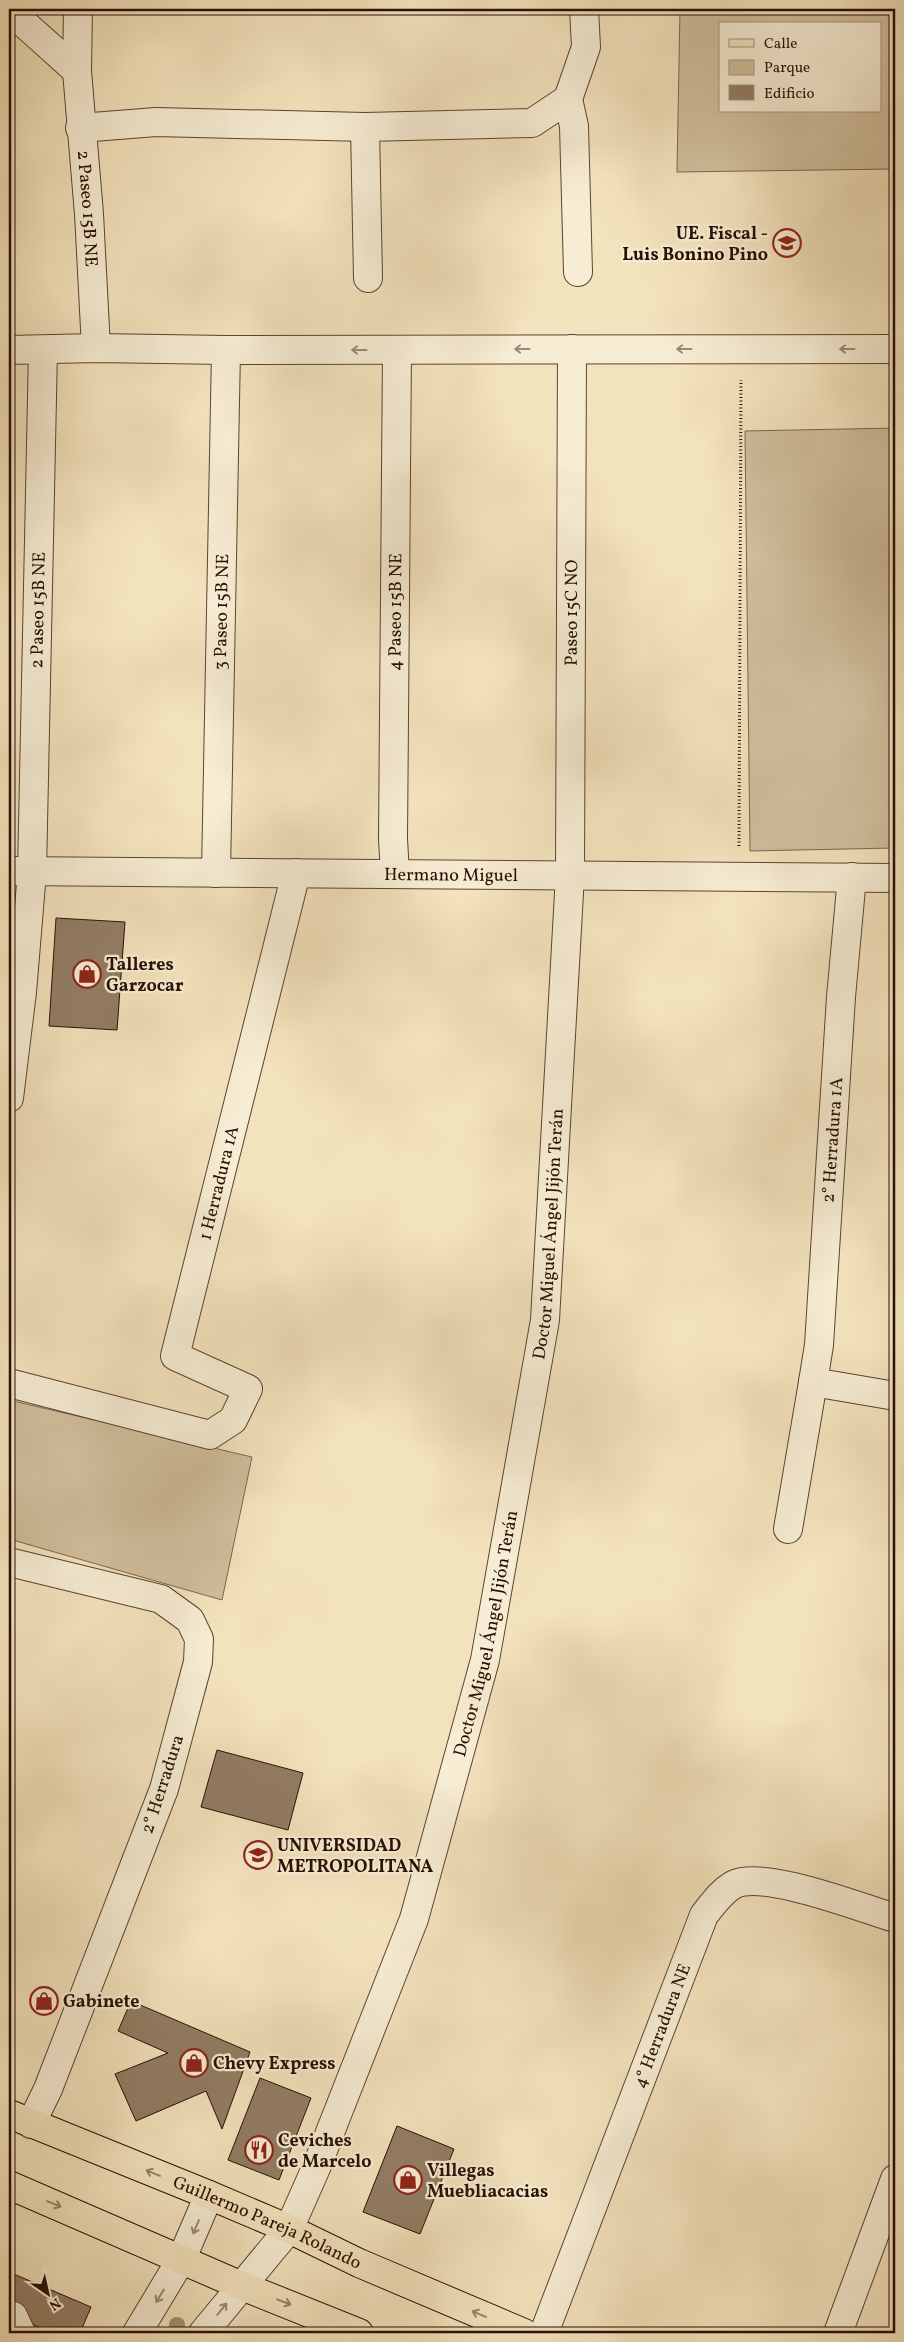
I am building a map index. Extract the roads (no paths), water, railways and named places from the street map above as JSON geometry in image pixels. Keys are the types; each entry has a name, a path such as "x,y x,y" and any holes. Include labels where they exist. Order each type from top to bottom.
{"main road":[{"name":"Guillermo Pareja Rolando","path":"20,2119 210,2195 289,2229 359,2263 524,2333"},
{"path":"9,2184 182,2258 242,2286 359,2333"}],"street":[{"name":"2 Paseo 15B NE","path":"78,9 77,71 80,128 88,214 96,348"},
{"path":"578,272 574,126 568,99 586,47 584,9"},
{"path":"9,10 77,71"},
{"path":"80,128 156,122 365,127 532,123 568,99"},
{"path":"365,127 368,278"},
{"path":"9,350 96,348 226,350 895,349"},
{"name":"Paseo 15C NO","path":"570,875 572,349"},
{"name":"2 Paseo 15B NE","path":"20,871 43,350"},
{"name":"3 Paseo 15B NE","path":"216,873 226,350"},
{"name":"4 Paseo 15B NE","path":"395,874 393,829 397,350"},
{"path":"9,1098 22,992 20,871"},
{"name":"Hermano Miguel","path":"20,871 895,878"},
{"name":"1 Herradura 1A","path":"9,1383 210,1435 233,1420 248,1389 175,1356 296,873"},
{"name":"Doctor Miguel Ángel Jijón Terán","path":"203,2333 289,2229 316,2168 414,1918 485,1660 545,1320 570,875"},
{"name":"2° Herradura 1A","path":"788,1529 823,1384 819,1345 841,997 852,877"},
{"path":"823,1384 895,1396"},
{"name":"2° Herradura","path":"9,1562 161,1599 190,1620 199,1639 198,1662 164,1789 51,2080 20,2119"},
{"name":"4° Herradura NE","path":"544,2333 704,1915 718,1898 734,1884 756,1880 777,1882 895,1918"},
{"path":"838,2333 895,2179"},
{"path":"137,2333 182,2258 210,2195"}],"place":[{"name":"UE. Fiscal - Luis Bonino Pino","path":"787,243"},
{"name":"Talleres Garzocar","path":"87,974"},
{"name":"UNIVERSIDAD METROPOLITANA","path":"258,1855"},
{"name":"Gabinete","path":"44,2001"},
{"name":"Chevy Express","path":"194,2063"},
{"name":"Ceviches de Marcelo","path":"259,2150"},
{"name":"Villegas Muebliacacias","path":"408,2180"}]}
